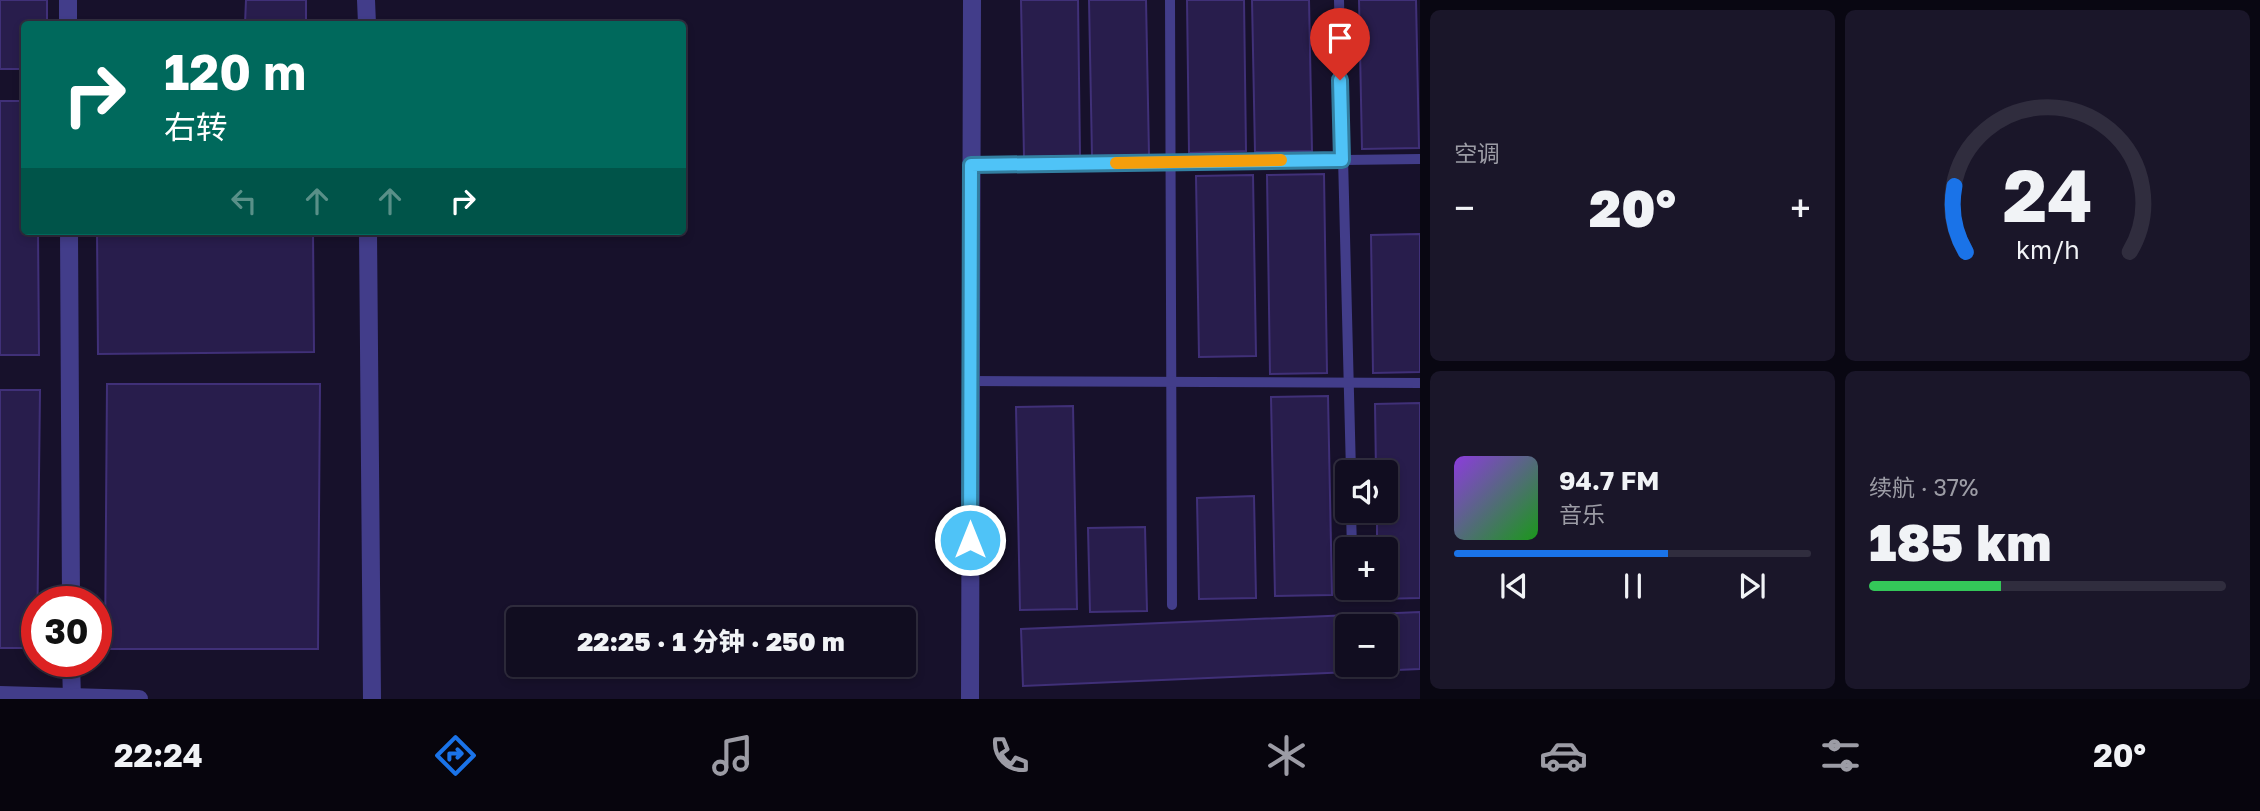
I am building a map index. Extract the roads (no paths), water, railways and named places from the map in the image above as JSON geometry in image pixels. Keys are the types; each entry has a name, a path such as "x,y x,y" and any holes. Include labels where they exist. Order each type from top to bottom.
{"street":[{"path":"68,0 68,21"},
{"path":"366,0 366,21"},
{"path":"970,699 972,0"},
{"path":"69,235 71,586"},
{"path":"368,235 372,699"},
{"path":"71,677 72,698"},
{"path":"0,695 139,699"}],"lane":[{"path":"1170,0 1172,605"},
{"path":"1339,0 1351,460"},
{"path":"971,165 1420,159"},
{"path":"970,381 1420,383"}]}
